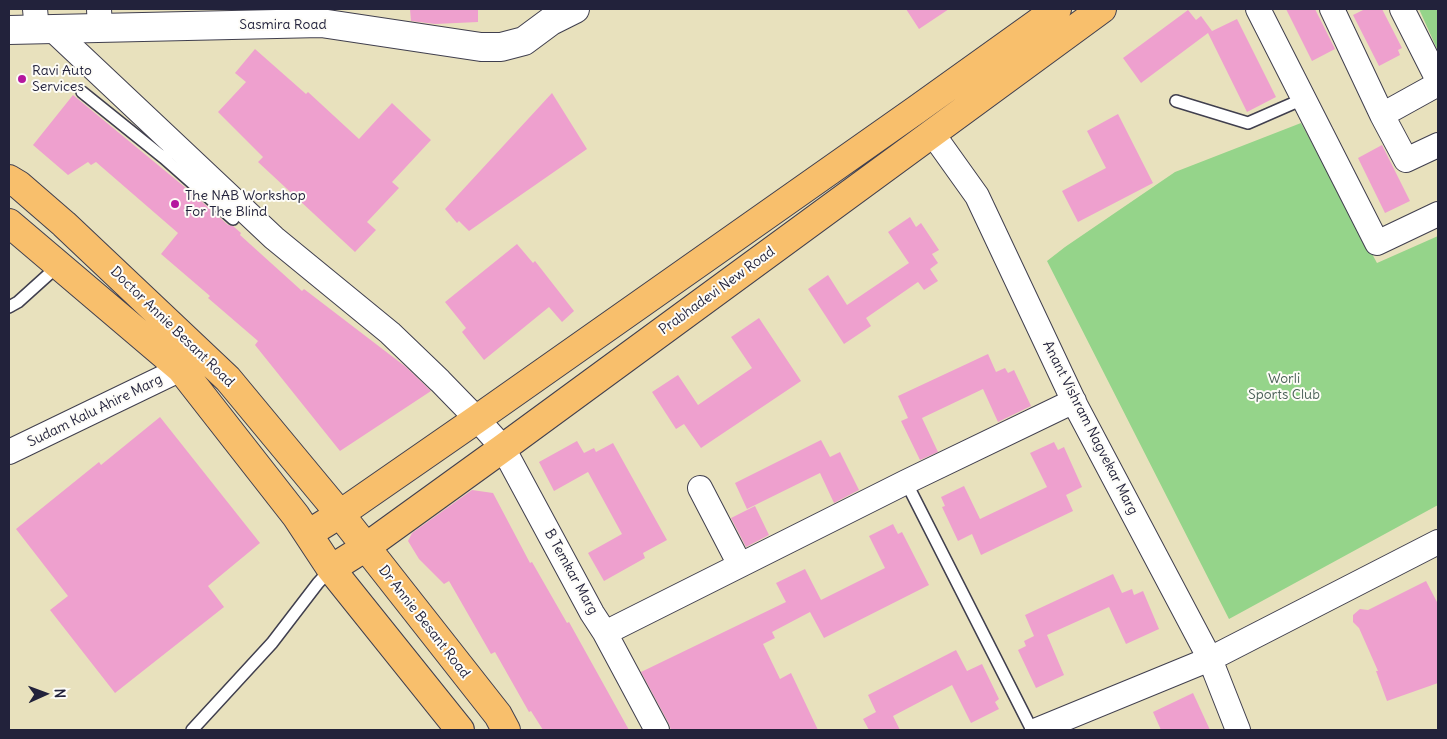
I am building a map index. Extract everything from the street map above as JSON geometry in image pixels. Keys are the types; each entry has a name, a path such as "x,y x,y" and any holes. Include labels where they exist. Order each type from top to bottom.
{"main road":[{"path":"460,730 331,570 308,534 477,419 1057,9"},
{"name":"Prabhadevi New Road","path":"331,570 503,448 1102,9"},
{"name":"Doctor Annie Besant Road","path":"9,179 19,184 64,224 228,379 340,514"},
{"name":"Doctor Annie Besant Road","path":"9,223 181,369 308,534"},
{"name":"Dr Annie Besant Road","path":"340,514 498,715 506,730"}],"street":[{"name":"Sasmira Road","path":"9,30 41,23 99,18 321,16 481,47 502,47 524,41 550,15 574,9"},
{"path":"1258,9 1377,243 1438,214"},
{"path":"1332,9 1382,115 1406,160 1438,145"},
{"path":"1402,9 1438,80"},
{"name":"B Temkar Marg","path":"41,23 170,152 390,333 440,381 503,448 592,612 606,633 657,730"},
{"path":"1382,115 1438,84"},
{"name":"Anant Vishram Nagvekar Marg","path":"932,133 977,196 1074,401 1210,658 1238,730"},
{"name":"Sudam Kalu Ahire Marg","path":"9,452 181,369"},
{"path":"606,633 906,482 1074,401"},
{"path":"700,488 740,565"},
{"path":"1037,730 1210,658 1438,542"}],"lane":[{"path":"82,92 170,152 233,219"},
{"path":"1176,101 1248,123 1303,99"},
{"path":"9,307 18,302 59,264"},
{"path":"906,482 1032,730"},
{"path":"192,730 272,643 318,583 331,570"}],"green space":[{"path":"1419,9 1438,9 1438,51"},
{"name":"Worli Sports Club","path":"1301,123 1377,263 1438,236 1438,505 1229,619 1047,261 1175,172"}],"building":[{"path":"410,9 478,9 478,22 435,24 411,21"},
{"path":"906,9 949,9 919,29"},
{"path":"1286,9 1315,9 1335,49 1312,61"},
{"path":"1365,9 1382,9 1402,48 1398,50 1400,55 1379,66 1353,15"},
{"path":"1188,10 1196,20 1201,16 1212,31 1141,83 1123,58"},
{"path":"1237,19 1276,97 1247,112 1208,33"},
{"path":"255,49 306,94 308,92 359,139 392,103 431,140 392,182 399,188 367,222 376,230 355,252 258,162 263,157 218,112 246,82 235,73"},
{"path":"552,93 587,149 469,231 459,221 457,223 445,209"},
{"path":"73,95 228,225 233,226 241,233 240,235 302,291 304,289 406,367 431,391 340,451 255,345 258,341 161,254 178,233 96,162 91,165 88,162 68,175 33,145"},
{"path":"1118,114 1153,183 1078,222 1062,191 1106,168 1087,131"},
{"path":"1382,145 1410,201 1385,213 1358,158"},
{"path":"910,217 916,227 921,223 939,250 932,254 938,263 930,269 938,281 924,290 918,282 866,318 871,326 844,344 808,289 828,275 847,305 909,263 888,232"},
{"path":"517,244 533,263 535,261 574,311 562,322 549,307 484,360 462,332 466,328 445,302"},
{"path":"759,318 801,381 701,448 684,424 676,429 652,392 678,375 698,405 752,368 731,337"},
{"path":"988,354 996,372 1005,368 1008,373 1014,370 1031,406 998,422 983,389 922,418 938,452 920,460 901,421 908,418 898,396"},
{"path":"160,417 260,543 208,586 224,607 115,693 50,610 68,596 16,529 99,462 101,465"},
{"path":"821,440 830,457 840,452 859,490 834,503 820,473 747,509 735,483"},
{"path":"577,441 584,453 594,448 596,452 613,443 667,540 643,553 645,558 604,581 588,553 622,534 588,472 554,491 539,462"},
{"path":"1054,442 1058,450 1064,447 1082,487 1066,495 1073,511 981,555 972,534 958,541 942,507 945,506 941,497 964,486 980,519 1047,487 1030,453"},
{"path":"472,490 493,493 530,563 532,562 567,623 569,622 629,730 543,730 531,711 529,712 495,652 491,654 449,581 444,584 419,559 408,541 412,533"},
{"path":"755,506 769,535 746,547 731,518"},
{"path":"893,524 898,534 902,532 929,585 824,638 810,612 772,632 775,638 763,644 780,679 791,673 818,730 671,730 641,672 786,602 776,583 805,569 821,600 885,568 869,536"},
{"path":"1113,574 1122,593 1132,589 1134,595 1143,591 1159,629 1126,644 1109,607 1047,635 1064,675 1036,688 1018,650 1026,646 1024,641 1034,636 1025,615"},
{"path":"1426,581 1438,604 1438,683 1387,701 1376,671 1378,671 1359,628 1353,622 1353,615 1360,609 1368,610"},
{"path":"956,650 967,671 982,664 999,699 995,702 999,709 971,723 952,685 893,716 900,730 869,730 863,719 876,712 868,695"},
{"path":"1193,693 1210,730 1161,730 1153,712"}],"place":[{"name":"Ravi Auto Services","path":"22,79"},
{"name":"The NAB Workshop For The Blind","path":"175,204"}]}
